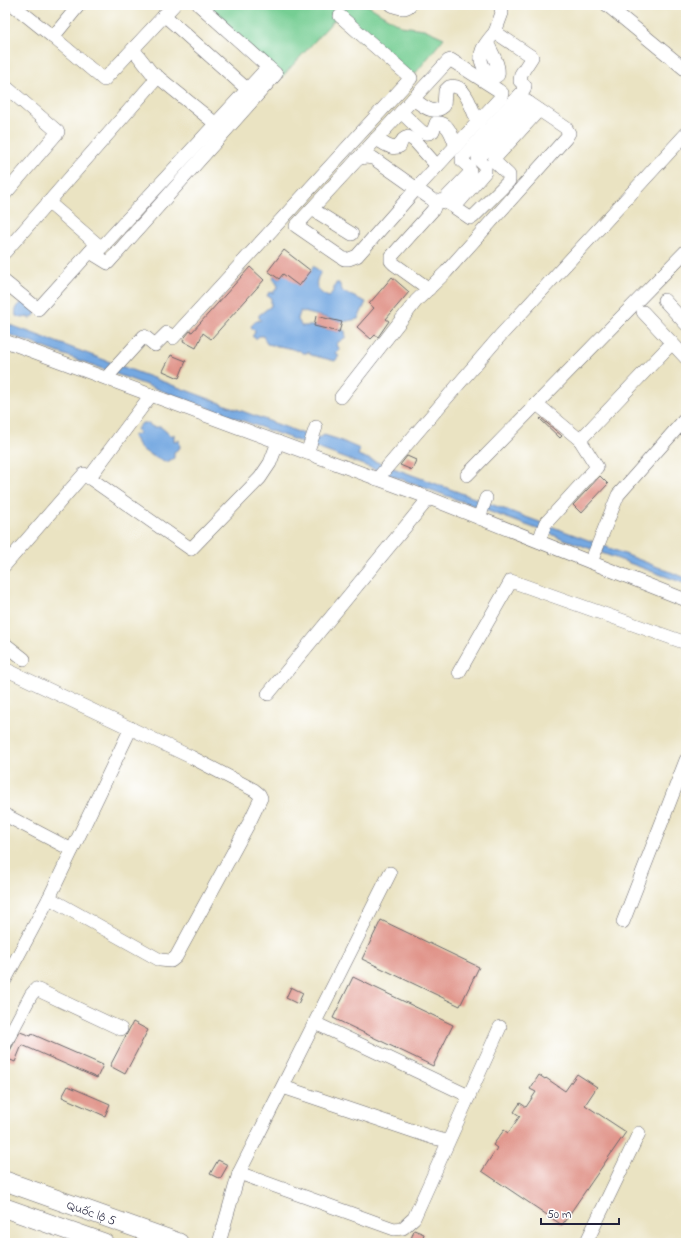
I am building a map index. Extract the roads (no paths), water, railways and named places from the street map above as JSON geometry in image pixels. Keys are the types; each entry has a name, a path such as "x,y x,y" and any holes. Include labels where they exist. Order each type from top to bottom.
{"highway":[{"name":"Quốc lộ 5","path":"5,1181 179,1243"},
{"name":"Quốc lộ 5","path":"5,1208 104,1243"}],"street":[{"path":"13,5 104,80 174,5"},
{"path":"53,37 79,5"},
{"path":"48,202 108,263 276,74 199,5"},
{"path":"392,5 400,8 408,8 410,5"},
{"path":"487,42 495,32 502,13 500,5"},
{"path":"607,5 686,70"},
{"path":"164,15 248,90"},
{"path":"112,372 144,336 155,345 167,333 173,338 410,78 340,16"},
{"path":"341,397 412,307 446,272 569,133 566,128 529,103 524,90 525,86 520,81 521,74 532,56 495,32"},
{"path":"133,49 151,72 216,124"},
{"path":"451,60 502,93 501,97 478,123 437,166 357,256 344,259 296,226 414,99 448,61 451,60"},
{"path":"5,282 38,309 93,248 101,248 268,67"},
{"path":"5,252 158,77"},
{"path":"5,86 58,132 5,194"},
{"path":"414,99 428,109 435,111 439,110 444,106 445,91 449,87 455,86 463,92 478,123"},
{"path":"357,159 366,157 373,158 417,188 470,218 473,217 509,180 509,175 494,161 529,103"},
{"path":"429,289 394,264 391,261 391,257 435,206 443,202 456,204 460,201 485,172 485,166 478,159 529,103"},
{"path":"401,112 425,134 429,134 433,131 436,123 440,122 444,124 449,129 456,146"},
{"path":"383,472 500,336 686,134"},
{"path":"374,141 396,148 400,146 404,138 408,137 414,140 437,166"},
{"path":"373,158 371,151 374,141"},
{"path":"312,209 352,234"},
{"path":"467,475 686,251"},
{"path":"664,300 686,324"},
{"path":"580,440 680,348 643,312"},
{"path":"5,341 112,372 151,395 278,442 311,441 383,472 429,498 483,506 542,532 595,552 686,600"},
{"path":"90,478 151,395"},
{"path":"537,404 580,440 598,467 542,532"},
{"path":"595,552 618,495 686,418"},
{"path":"5,565 84,474 191,549 260,478 270,463 278,442"},
{"path":"268,694 429,498"},
{"path":"459,672 511,581 686,643"},
{"path":"5,644 24,659"},
{"path":"5,669 191,757 254,790 261,798 249,823 176,957 171,961 160,960 49,898"},
{"path":"5,980 49,898 131,728"},
{"path":"623,922 686,760"},
{"path":"5,815 72,850"},
{"path":"219,1243 239,1173 390,873"},
{"path":"5,1044 36,989 121,1028"},
{"path":"315,1023 469,1096"},
{"path":"239,1173 394,1229 403,1228 414,1218 500,1027"},
{"path":"283,1087 434,1138 448,1141"},
{"path":"586,1243 639,1133"}],"water":[{"path":"313,266 321,272 317,280 317,287 321,293 329,297 336,283 339,283 343,292 366,302 358,319 342,322 300,311 298,319 301,326 314,326 339,332 340,329 345,331 346,337 337,343 340,349 336,354 339,356 335,361 311,355 308,351 307,353 302,353 299,350 267,344 263,336 259,336 256,339 252,336 255,330 252,329 251,326 256,321 261,320 259,315 271,306 271,297 267,296 269,292 273,293 278,286 273,278 274,275 279,279 283,273 299,285 311,271"},
{"path":"24,300 36,311 35,315 29,319 28,317 22,318 16,316 16,309"},
{"path":"5,323 312,437 319,438 324,435 337,439 360,449 358,455 599,544 686,578 686,584 5,333"},
{"path":"142,423 147,423 153,427 161,427 171,436 174,434 174,441 179,440 180,448 174,452 174,458 167,462 148,454 140,447 133,436 138,434 139,432 137,429"}]}
